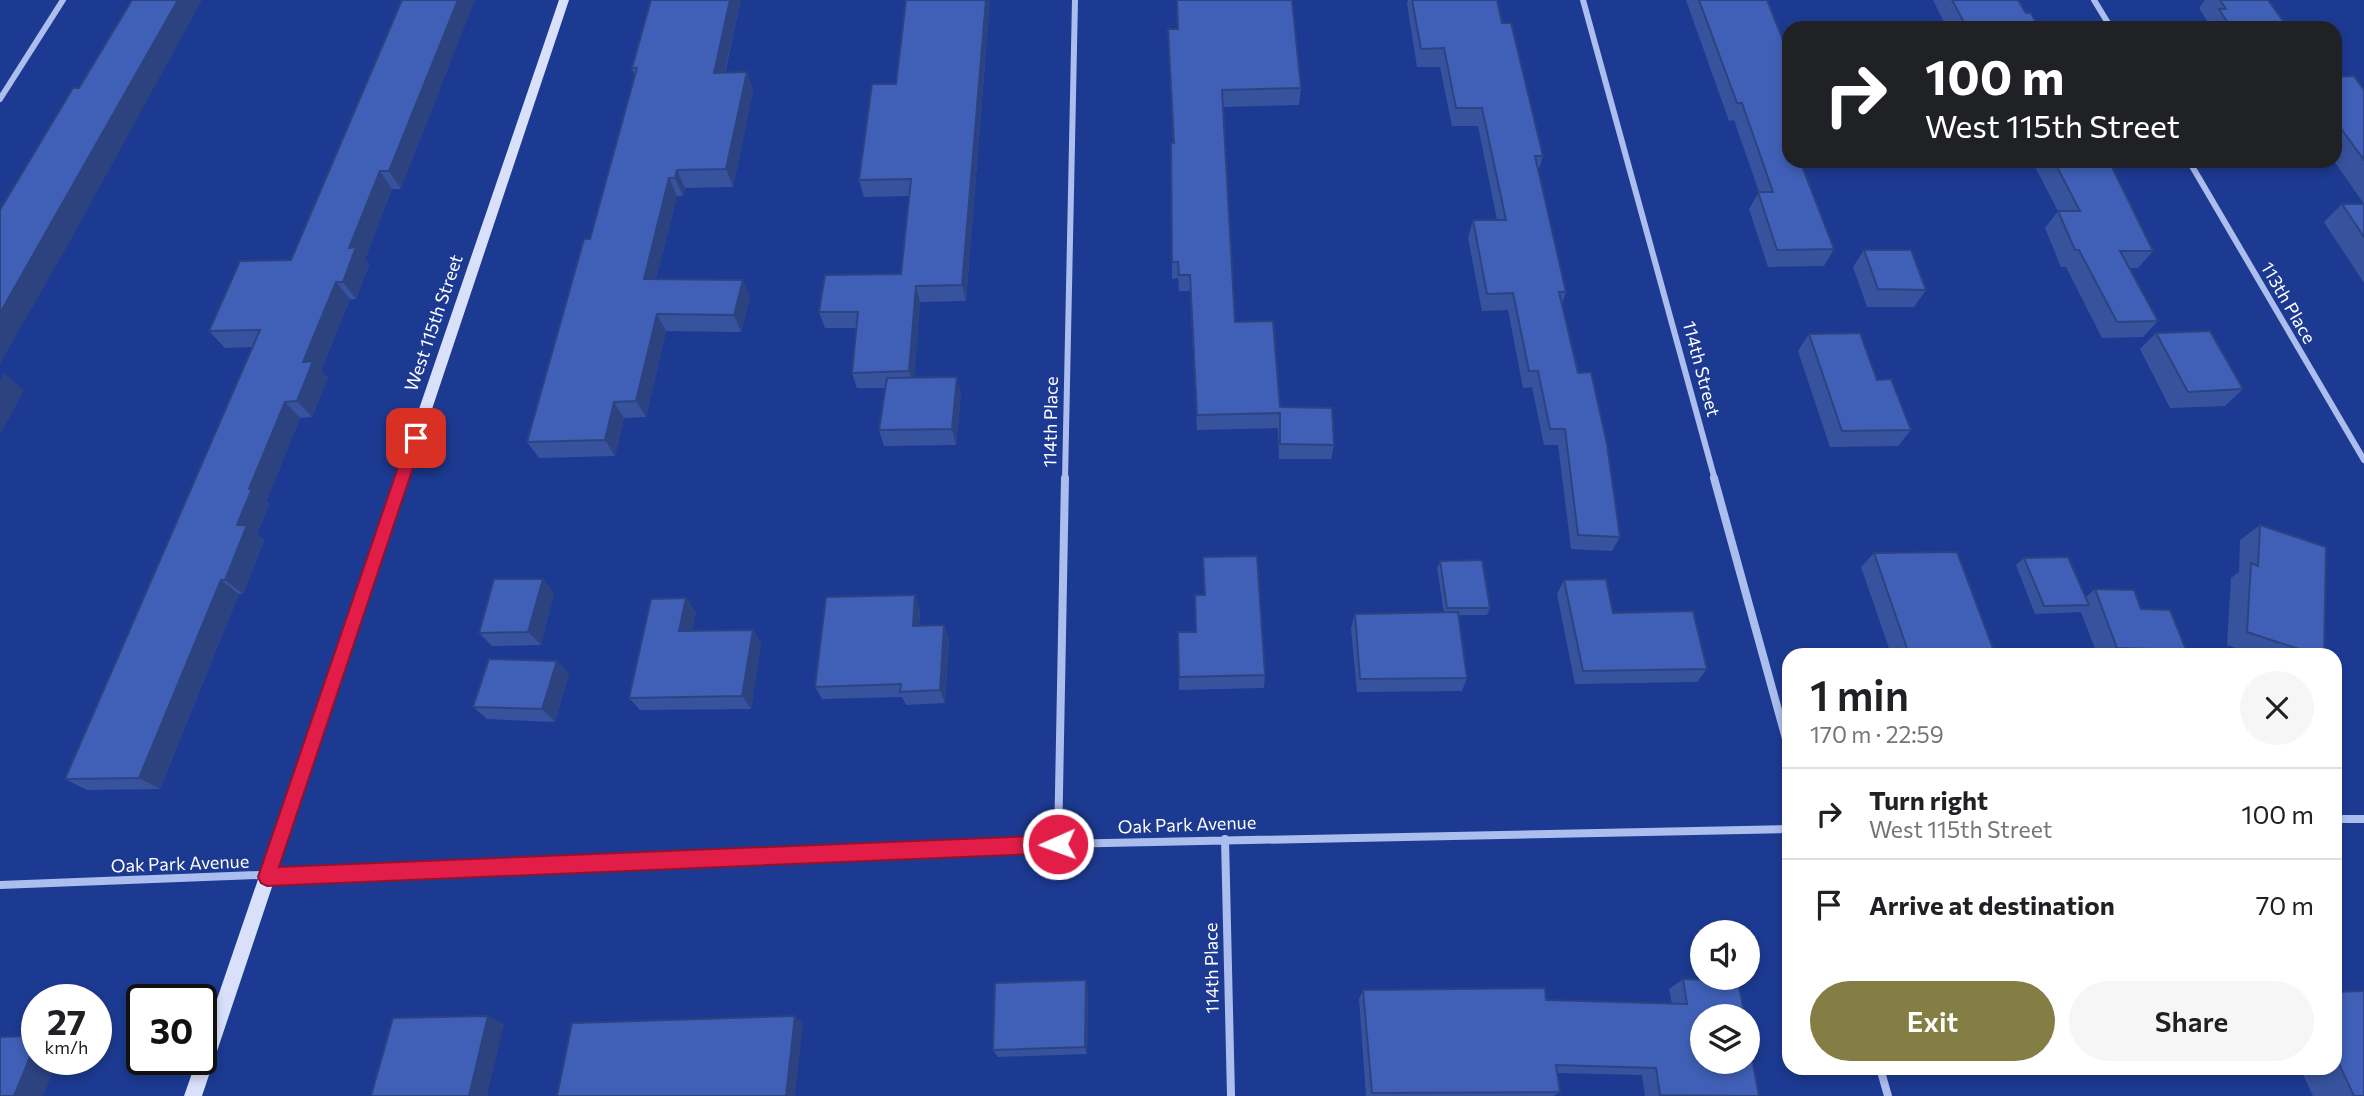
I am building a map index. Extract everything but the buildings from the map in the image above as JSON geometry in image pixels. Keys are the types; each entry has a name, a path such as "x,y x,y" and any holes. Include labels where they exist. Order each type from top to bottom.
{"street":[{"path":"0,99 63,0"},
{"name":"West 115th Street","path":"193,1096 564,0"},
{"name":"114th Place","path":"1058,844 1075,0"},
{"name":"114th Street","path":"1583,0 1782,724"},
{"path":"2094,0 2107,21"},
{"name":"113th Place","path":"2193,168 2364,460"},
{"path":"2342,819 2364,818"},
{"name":"Oak Park Avenue","path":"0,885 267,877 1058,844 1782,829"},
{"name":"114th Place","path":"1225,839 1231,1096"},
{"path":"1882,1075 1888,1096"}],"route":[{"path":"416,438 267,877 1058,844"}]}
